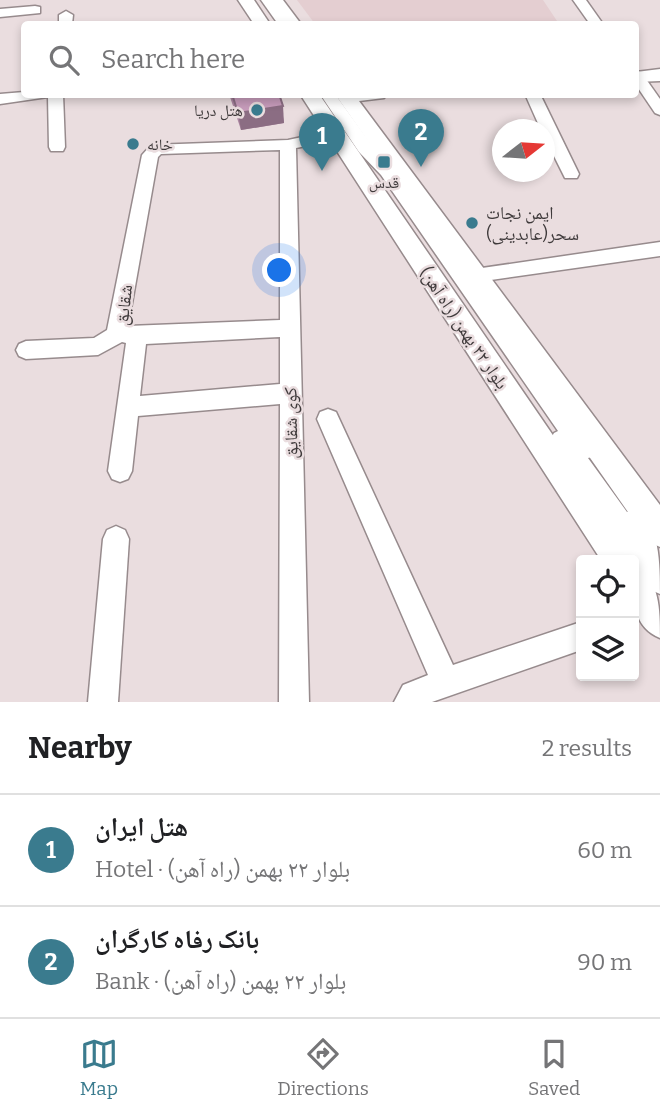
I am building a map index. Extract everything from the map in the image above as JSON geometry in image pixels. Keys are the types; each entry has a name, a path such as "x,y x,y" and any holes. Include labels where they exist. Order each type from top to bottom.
{"main road":[{"path":"246,0 260,21"},
{"path":"275,0 291,21"},
{"path":"639,76 660,75"},
{"name":"بلوار ۲۲ بهمن (راه آهن)","path":"331,98 335,135 617,555"},
{"path":"333,98 475,275 660,531"},
{"path":"639,589 652,608"}],"street":[{"path":"3,0 0,10 35,10"},
{"path":"257,0 272,21"},
{"path":"267,0 283,21"},
{"path":"579,0 595,21"},
{"path":"639,80 660,110"},
{"path":"0,99 21,97"},
{"path":"55,98 57,147"},
{"path":"332,98 365,148 377,174 652,608"},
{"path":"534,98 571,174"},
{"path":"288,145 335,135"},
{"name":"شقایق","path":"288,145 157,149 152,152 117,328 128,334 290,328"},
{"name":"کوی شقایق","path":"288,145 294,702"},
{"path":"365,148 387,171 660,556"},
{"path":"475,275 658,253"},
{"path":"26,350 98,346 128,334 128,407 120,471"},
{"path":"128,407 291,393"},
{"path":"328,419 446,682"},
{"path":"103,702 116,539"},
{"path":"409,702 413,695 446,682 576,638"}],"shaded area":[{"path":"297,0 543,0 557,21 313,21"}],"building":[{"path":"233,98 280,98 283,106 238,113"}],"place":[{"name":"هتل دریا","path":"257,110"},
{"name":"خانه","path":"133,144"},
{"name":"قدس","path":"384,162"},
{"name":"بانک رفاه کارگران","path":"421,167"},
{"name":"هتل ایران","path":"322,171"},
{"name":"ایمن نجات سحر(عابدینی)","path":"472,223"}]}
